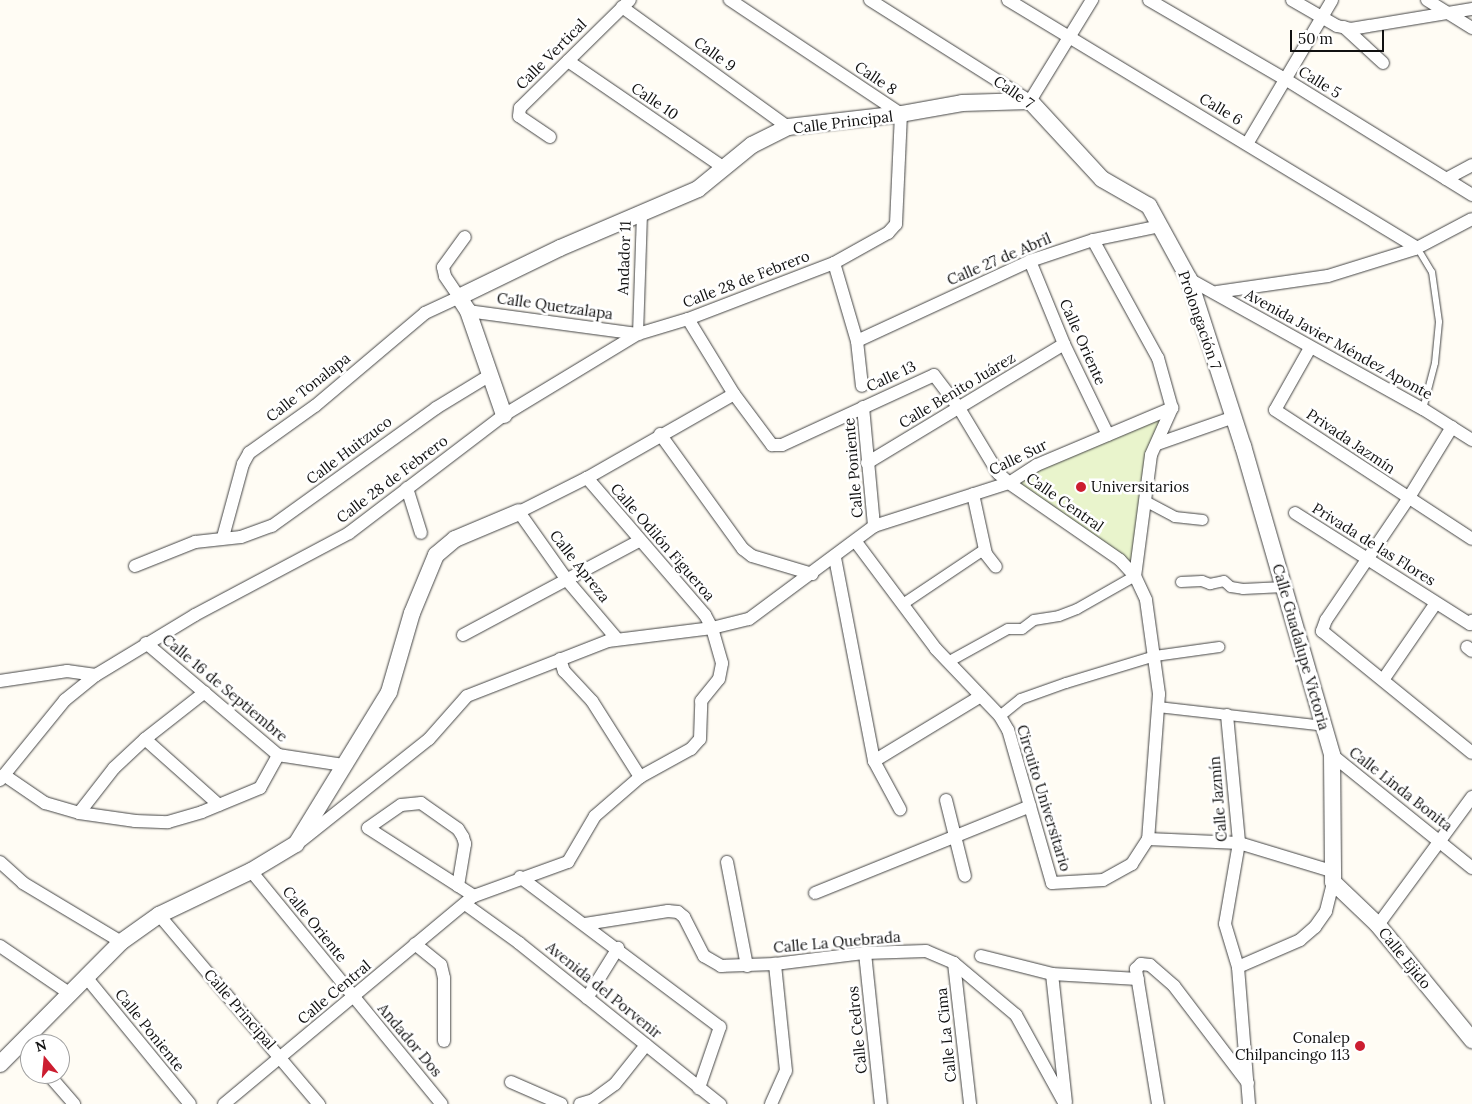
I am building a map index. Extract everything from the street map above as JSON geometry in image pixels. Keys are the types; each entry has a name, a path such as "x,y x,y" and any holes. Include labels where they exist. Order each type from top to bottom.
{"street":[{"name":"Calle 8","path":"730,0 901,114 896,224 888,232 834,263"},
{"name":"Calle 7","path":"870,0 1030,100 1102,179 1149,206 1160,226"},
{"name":"Calle 6","path":"1008,0 1247,144 1419,251"},
{"path":"1030,100 1092,0"},
{"name":"Calle 5","path":"1149,0 1285,79 1472,195"},
{"path":"1292,0 1344,28 1383,63"},
{"path":"1247,144 1332,0"},
{"path":"1428,0 1472,28"},
{"name":"Calle Vertical","path":"550,137 519,112 626,4"},
{"name":"Calle 9","path":"626,4 788,128"},
{"path":"1344,28 1452,15 1472,9"},
{"name":"Calle 10","path":"568,61 723,167"},
{"name":"Calle Principal","path":"459,297 560,248 698,189 752,145 788,128 901,114 962,103 1030,100"},
{"path":"1446,179 1472,165"},
{"name":"Andador 11","path":"638,334 642,213"},
{"path":"1217,292 1328,276 1419,251 1472,219"},
{"name":"Calle 27 de Abril","path":"857,341 1030,261 1093,240 1160,226"},
{"name":"Prolongación 7","path":"1160,226 1189,279 1234,417"},
{"path":"465,237 443,268 468,311 504,415"},
{"path":"1093,240 1158,358 1172,408 1151,456 1147,502 1135,576 1146,600 1156,656 1158,707 1148,839 1239,844 1334,877 1326,911 1315,927 1300,940 1238,967"},
{"name":"Calle Oriente","path":"1030,261 1064,344 1108,435"},
{"path":"834,263 857,341 862,386"},
{"name":"Calle 28 de Febrero","path":"1,777 66,700 96,675 146,643 349,533 504,415 638,334 688,319 834,263"},
{"name":"Avenida Javier Méndez Aponte","path":"1189,279 1217,292 1310,348 1423,409 1472,440"},
{"name":"Calle Tonalapa","path":"223,537 243,464 249,453 315,406 425,313 459,297"},
{"name":"Calle Quetzalapa","path":"468,311 638,334"},
{"path":"296,844 342,765 389,692 412,613 436,556 455,539 519,512 587,478 660,434 734,394 688,319"},
{"name":"Calle Benito Juárez","path":"867,463 1064,344"},
{"name":"Privada Jazmín","path":"1310,348 1275,410 1408,499 1472,539"},
{"name":"Calle Huitzuco","path":"135,566 195,542 223,537 241,537 272,526 382,445 490,375"},
{"name":"Calle 13","path":"734,394 772,445 782,445 934,375"},
{"name":"Calle Central","path":"934,375 959,408 988,457 1009,483 1120,560 1135,576"},
{"name":"Calle Poniente","path":"864,407 867,463 874,526"},
{"name":"Calle Sur","path":"874,526 1009,483 1037,465 1172,408"},
{"path":"1157,444 1234,417"},
{"name":"Calle Guadalupe Victoria","path":"1234,417 1332,755 1334,877"},
{"path":"1452,427 1408,499 1326,620 1322,631 1472,753"},
{"path":"660,434 743,549 752,556 812,574"},
{"name":"Calle Odilón Figueroa","path":"587,478 639,542 705,615 712,628 722,664 718,679 702,702 700,739 691,749 640,777"},
{"path":"407,488 422,533"},
{"path":"973,494 985,549 996,567"},
{"path":"1147,502 1175,517 1203,520"},
{"name":"Calle Apreza","path":"519,512 567,580 617,639"},
{"name":"Privada de las Flores","path":"1295,513 1470,624 1472,621"},
{"path":"36,1034 70,993 121,942 159,915 251,871 296,844 429,740 467,696 560,659 617,639 712,628 749,619 835,558 874,526"},
{"path":"463,636 639,542"},
{"name":"Circuito Universitario","path":"856,542 948,662 1000,716 1008,730 1048,877 1057,885 1102,880 1117,875 1132,864 1148,839"},
{"path":"902,604 985,549"},
{"path":"835,558 874,761 900,809"},
{"path":"948,662 1008,629 1022,629 1034,620 1059,616 1077,609 1135,576"},
{"path":"1181,582 1202,581 1210,584 1224,581 1231,587 1243,590 1284,587"},
{"path":"1383,680 1436,603"},
{"name":"Calle 16 de Septiembre","path":"146,643 278,755 342,765"},
{"path":"1000,716 1022,699 1156,656 1219,647"},
{"path":"560,659 564,671 592,701 640,777"},
{"path":"0,681 67,671 96,675"},
{"path":"79,813 114,768 145,739 205,692"},
{"path":"874,761 980,696"},
{"path":"1158,707 1324,726"},
{"name":"Calle Jazmín","path":"1227,715 1239,844 1225,924 1238,967 1249,1104"},
{"path":"145,739 219,805"},
{"path":"1,777 45,803 79,813 135,821 168,822 219,805 260,788 278,755"},
{"name":"Calle Linda Bonita","path":"1332,755 1441,841 1472,868"},
{"name":"Calle Central","path":"224,1104 469,900 520,877 568,862 595,816 640,777"},
{"path":"1378,925 1472,797"},
{"path":"946,800 964,876"},
{"name":"Avenida del Porvenir","path":"458,886 465,844 463,837 458,829 420,803 400,805 368,828 458,886 469,900 587,998 720,1104"},
{"path":"815,893 1030,806"},
{"path":"0,862 23,883 121,942"},
{"path":"727,862 747,966"},
{"name":"Calle Oriente","path":"251,871 353,997"},
{"path":"520,877 618,948 720,1027 699,1088"},
{"name":"Calle Ejido","path":"1334,877 1378,925 1472,1040"},
{"name":"Calle La Quebrada","path":"585,924 668,911 678,912 684,917 704,956 721,966 775,964 866,953 926,951 954,963 1016,1015 1066,1104"},
{"name":"Calle Principal","path":"159,915 319,1104"},
{"path":"415,944 441,965 444,978 444,1041"},
{"path":"0,947 70,993"},
{"path":"587,998 618,948"},
{"name":"Calle Cedros","path":"866,953 881,1104"},
{"path":"981,956 1052,974 1138,979"},
{"name":"Calle La Cima","path":"954,963 970,1104"},
{"path":"771,1104 786,1071 775,964"},
{"path":"1156,1102 1136,969 1141,964 1150,965 1174,986 1248,1083"},
{"path":"1052,974 1066,1104"},
{"name":"Calle Poniente","path":"86,977 190,1104"},
{"name":"Andador Dos","path":"353,997 442,1104"},
{"path":"580,1104 593,1100 616,1084 646,1045"},
{"path":"2,1058 20,1049"},
{"path":"511,1082 561,1104"},
{"path":"57,1084 74,1104"}],"lane":[{"path":"1419,251 1432,272 1439,322 1435,363 1423,409"}],"green space":[{"name":"Universitarios","path":"1167,414 1132,566 1015,484 1043,466"}],"place":[{"name":"Universitarios","path":"1081,487"},
{"name":"Conalep Chilpancingo 113","path":"1360,1046"}]}
